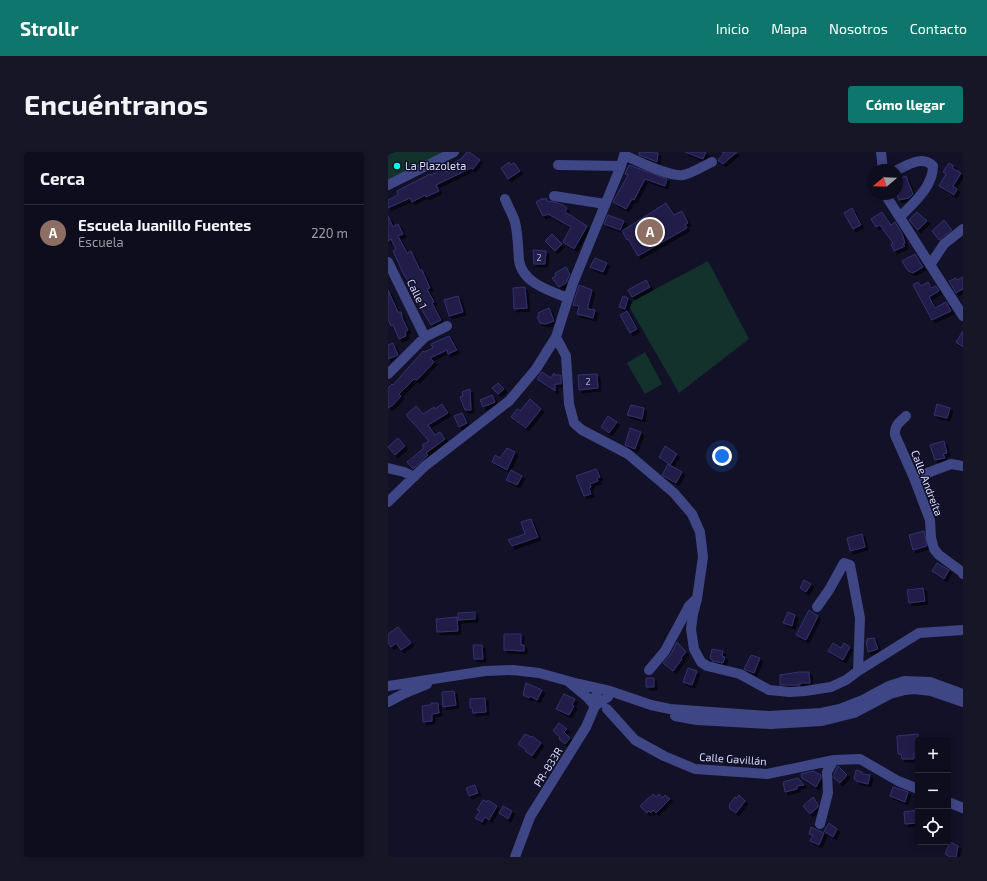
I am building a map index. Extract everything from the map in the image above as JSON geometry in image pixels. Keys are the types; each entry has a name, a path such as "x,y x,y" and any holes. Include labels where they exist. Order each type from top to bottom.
{"street":[{"path":"881,152 882,164"},
{"path":"388,185 450,153"},
{"path":"388,502 425,466 509,401 536,369 556,337 568,298 625,154 637,162 670,173 683,175 712,162"},
{"path":"900,217 928,184 933,170 933,166 928,162 914,162 903,167"},
{"path":"558,165 621,166"},
{"path":"554,196 605,204"},
{"path":"505,199 515,222 519,263 522,272 531,281 568,298"},
{"path":"890,200 963,316"},
{"path":"930,265 944,244 963,229"},
{"name":"Calle 1","path":"388,262 425,337"},
{"path":"388,374 425,337 447,326"},
{"path":"556,337 566,356 569,404 574,423 582,430 628,454 674,493 692,514 700,532 703,557 691,630 694,649 701,662 707,666 740,674 769,690 790,692 805,691 830,687 846,680 919,633 963,630"},
{"name":"Calle Andreíta","path":"906,416 896,426 894,430 895,435 930,520 931,538 934,549 939,555 963,573"},
{"path":"914,478 951,464 963,466"},
{"path":"388,468 404,472 414,477"},
{"path":"817,607 829,590 844,563 850,565 860,618 858,671"},
{"path":"649,670 665,651 689,606 697,599"},
{"path":"388,686 485,671 513,670 539,673 610,691 651,705 670,709 769,716 821,713 852,705 889,686 904,681 930,682 963,694"},
{"path":"388,702 413,689 438,679"},
{"path":"566,681 587,697 595,706 608,697"},
{"path":"597,688 608,697 652,711 698,720 771,724 822,721 841,717 864,709 890,694 905,690 914,689 931,691 963,702"},
{"name":"PR-833R","path":"515,857 530,817 586,727 595,706 597,688"},
{"path":"388,696 413,689"},
{"name":"Calle Gavillán","path":"607,709 635,740 664,756 695,769 767,774 834,760 860,759 898,781 915,788"},
{"path":"820,824 828,793 827,772 834,760"},
{"path":"951,803 963,808"}],"green space":[{"path":"395,152 441,152 440,154 388,181 388,155"},
{"path":"708,261 749,339 679,393 630,308 633,301"},
{"path":"645,352 662,384 645,394 627,363"}],"building":[{"path":"467,152 480,160 473,169 471,168 436,185 439,191 426,197 425,195 412,202 410,198 388,208 388,200 398,195 397,191 444,168 445,172 457,167 455,162 461,159"},
{"path":"639,152 658,153 657,162 639,155"},
{"path":"685,152 706,152 703,159"},
{"path":"722,152 737,152 723,164 718,160 724,153"},
{"path":"509,162 510,165 514,163 520,171 508,179 501,168"},
{"path":"949,163 954,166 952,168 961,173 953,186 957,189 954,195 939,186 946,174 943,172"},
{"path":"629,165 667,179 665,186 645,179 634,200 632,199 626,209 613,202 628,175 625,174"},
{"path":"906,176 913,194 909,198 903,199 903,177"},
{"path":"543,198 543,200 546,198 548,202 550,201 561,204 567,208 565,212 587,226 574,249 563,242 571,227 548,214 543,216 536,202"},
{"path":"666,203 674,215 682,211 688,223 685,225 687,228 638,256 622,231"},
{"path":"852,208 861,225 853,229 844,213"},
{"path":"882,212 891,225 895,222 902,233 905,243 903,244 905,246 894,251 891,244 893,243 880,225 876,227 871,219"},
{"path":"917,212 927,221 918,230 909,220"},
{"path":"608,215 624,221 620,230 604,224"},
{"path":"388,216 393,227 398,224 403,234 398,236 407,253 411,251 430,288 427,289 434,302 432,303 441,320 431,325 423,312 409,281 404,275 393,251 396,249 391,239 388,241"},
{"path":"944,220 952,230 939,240 932,231"},
{"path":"552,234 562,244 555,251 545,241"},
{"path":"533,250 546,251 545,264 534,264"},
{"path":"915,254 923,267 913,273 908,271 902,261"},
{"path":"595,258 607,263 603,272 590,267"},
{"path":"566,267 570,274 566,283 559,287 552,278 556,276 555,273"},
{"path":"963,277 963,289 956,293 949,281 956,278 957,280"},
{"path":"646,280 650,287 632,297 628,290"},
{"path":"918,282 921,286 928,282 931,288 936,286 939,291 929,297 935,308 946,302 951,311 932,320 913,285"},
{"path":"579,285 592,290 588,309 595,310 593,318 577,314 579,306 573,305"},
{"path":"525,287 527,308 514,309 513,288"},
{"path":"388,290 398,312 401,312 408,330 405,332 406,336 399,339 393,325 391,326 388,319"},
{"path":"458,296 463,312 449,316 444,300"},
{"path":"623,296 628,298 625,309 619,307"},
{"path":"549,308 554,321 546,324 540,323 537,317 539,316 538,313"},
{"path":"627,311 637,329 630,333 620,315"},
{"path":"963,331 963,347 956,342"},
{"path":"449,336 457,350 448,354 447,350 430,358 434,362 417,380 414,379 399,394 401,396 388,408 388,388 392,384 393,385 423,351 424,352 433,348 431,344"},
{"path":"393,343 398,355 388,359 388,345"},
{"path":"542,372 551,378 554,373 554,375 561,375 561,384 555,384 555,391 537,379"},
{"path":"597,374 598,388 579,390 578,375"},
{"path":"498,383 504,389 498,394 492,388"},
{"path":"470,389 471,410 465,410 460,397 463,396 462,392"},
{"path":"492,395 495,402 483,407 480,400"},
{"path":"530,399 541,409 526,428 511,417 517,409 520,411"},
{"path":"442,404 448,413 428,425 435,435 440,432 445,439 426,453 428,455 413,469 407,462 424,448 422,445 429,441 406,415 416,406 423,414"},
{"path":"937,404 950,408 947,418 934,415"},
{"path":"631,405 644,408 642,419 627,415"},
{"path":"462,413 467,423 459,427 454,416"},
{"path":"608,416 617,422 609,433 601,427"},
{"path":"630,428 641,432 635,449 625,445"},
{"path":"398,438 405,446 395,455 388,447"},
{"path":"944,441 947,453 943,454 945,458 935,460 930,445"},
{"path":"665,446 677,454 670,465 659,457"},
{"path":"507,448 515,452 507,470 492,462 495,455 500,458"},
{"path":"668,464 682,472 676,483 662,475"},
{"path":"596,469 600,477 597,478 598,481 590,484 591,487 589,488 591,494 584,496 576,476"},
{"path":"511,470 522,476 517,485 506,480"},
{"path":"531,519 538,537 512,546 508,540 525,534 521,522"},
{"path":"924,531 927,546 913,550 909,535"},
{"path":"862,534 865,547 850,551 847,538"},
{"path":"937,563 949,570 944,579 932,571"},
{"path":"804,580 811,584 806,592 800,588"},
{"path":"923,588 925,601 909,603 907,590"},
{"path":"809,610 818,616 806,640 796,635"},
{"path":"475,612 475,619 458,620 458,613"},
{"path":"788,612 795,615 792,626 783,623"},
{"path":"457,617 458,631 437,632 436,619"},
{"path":"398,627 411,643 401,650 396,643 391,647 388,643 388,634"},
{"path":"504,634 521,634 521,645 524,645 524,651 504,650"},
{"path":"874,638 878,649 868,652 866,641 868,641 867,639"},
{"path":"677,642 686,652 673,671 663,663 671,654"},
{"path":"833,643 841,648 844,643 850,647 843,660 828,651"},
{"path":"473,645 482,645 483,659 474,659"},
{"path":"712,649 723,651 722,656 725,657 723,663 712,661 710,658"},
{"path":"751,655 760,658 754,673 744,669"},
{"path":"688,668 697,671 692,685 683,682"},
{"path":"809,672 810,683 800,683 800,685 780,685 780,675"},
{"path":"646,678 654,678 654,687 646,687"},
{"path":"526,683 542,690 537,700 530,696 529,698 523,695"},
{"path":"454,691 456,705 443,707 442,692"},
{"path":"564,694 575,699 572,705 574,706 569,715 556,709"},
{"path":"485,698 486,712 473,713 472,708 470,708 470,699"},
{"path":"431,703 438,703 439,713 432,714 432,721 423,722 422,706 431,705"},
{"path":"559,723 567,729 564,732 570,738 565,744 553,731"},
{"path":"525,734 531,737 532,736 541,743 532,756 518,744"},
{"path":"918,734 918,737 915,737 914,759 902,759 901,754 898,754 897,736"},
{"path":"838,766 847,775 840,783 834,778 834,774"},
{"path":"856,770 862,772 862,774 870,775 868,784 856,781 856,779 854,779"},
{"path":"813,771 821,775 816,787 802,778 801,774"},
{"path":"798,778 804,785 797,786 797,789 785,792 783,782"},
{"path":"475,785 478,793 469,796 466,788"},
{"path":"893,787 908,792 905,802 890,796"},
{"path":"653,794 656,797 659,794 662,798 665,795 670,799 656,813 653,810 651,813 649,811 647,813 640,806"},
{"path":"739,795 745,801 736,813 729,808 729,805 735,797 737,798"},
{"path":"813,797 818,804 818,807 810,814 803,806"},
{"path":"483,800 487,802 488,800 497,806 489,820 485,817 482,822 475,818 480,811 477,810"},
{"path":"503,806 512,811 508,819 499,813"},
{"path":"915,810 915,823 905,824 904,812"},
{"path":"829,823 837,829 833,837 824,831"},
{"path":"811,827 824,833 819,845 810,841 813,835 809,834"},
{"path":"951,842 958,846 956,857 950,857 945,854"}],"place":[{"name":"La Plazoleta","path":"397,166"},
{"name":"Escuela Juanillo Fuentes","path":"650,232"}]}
